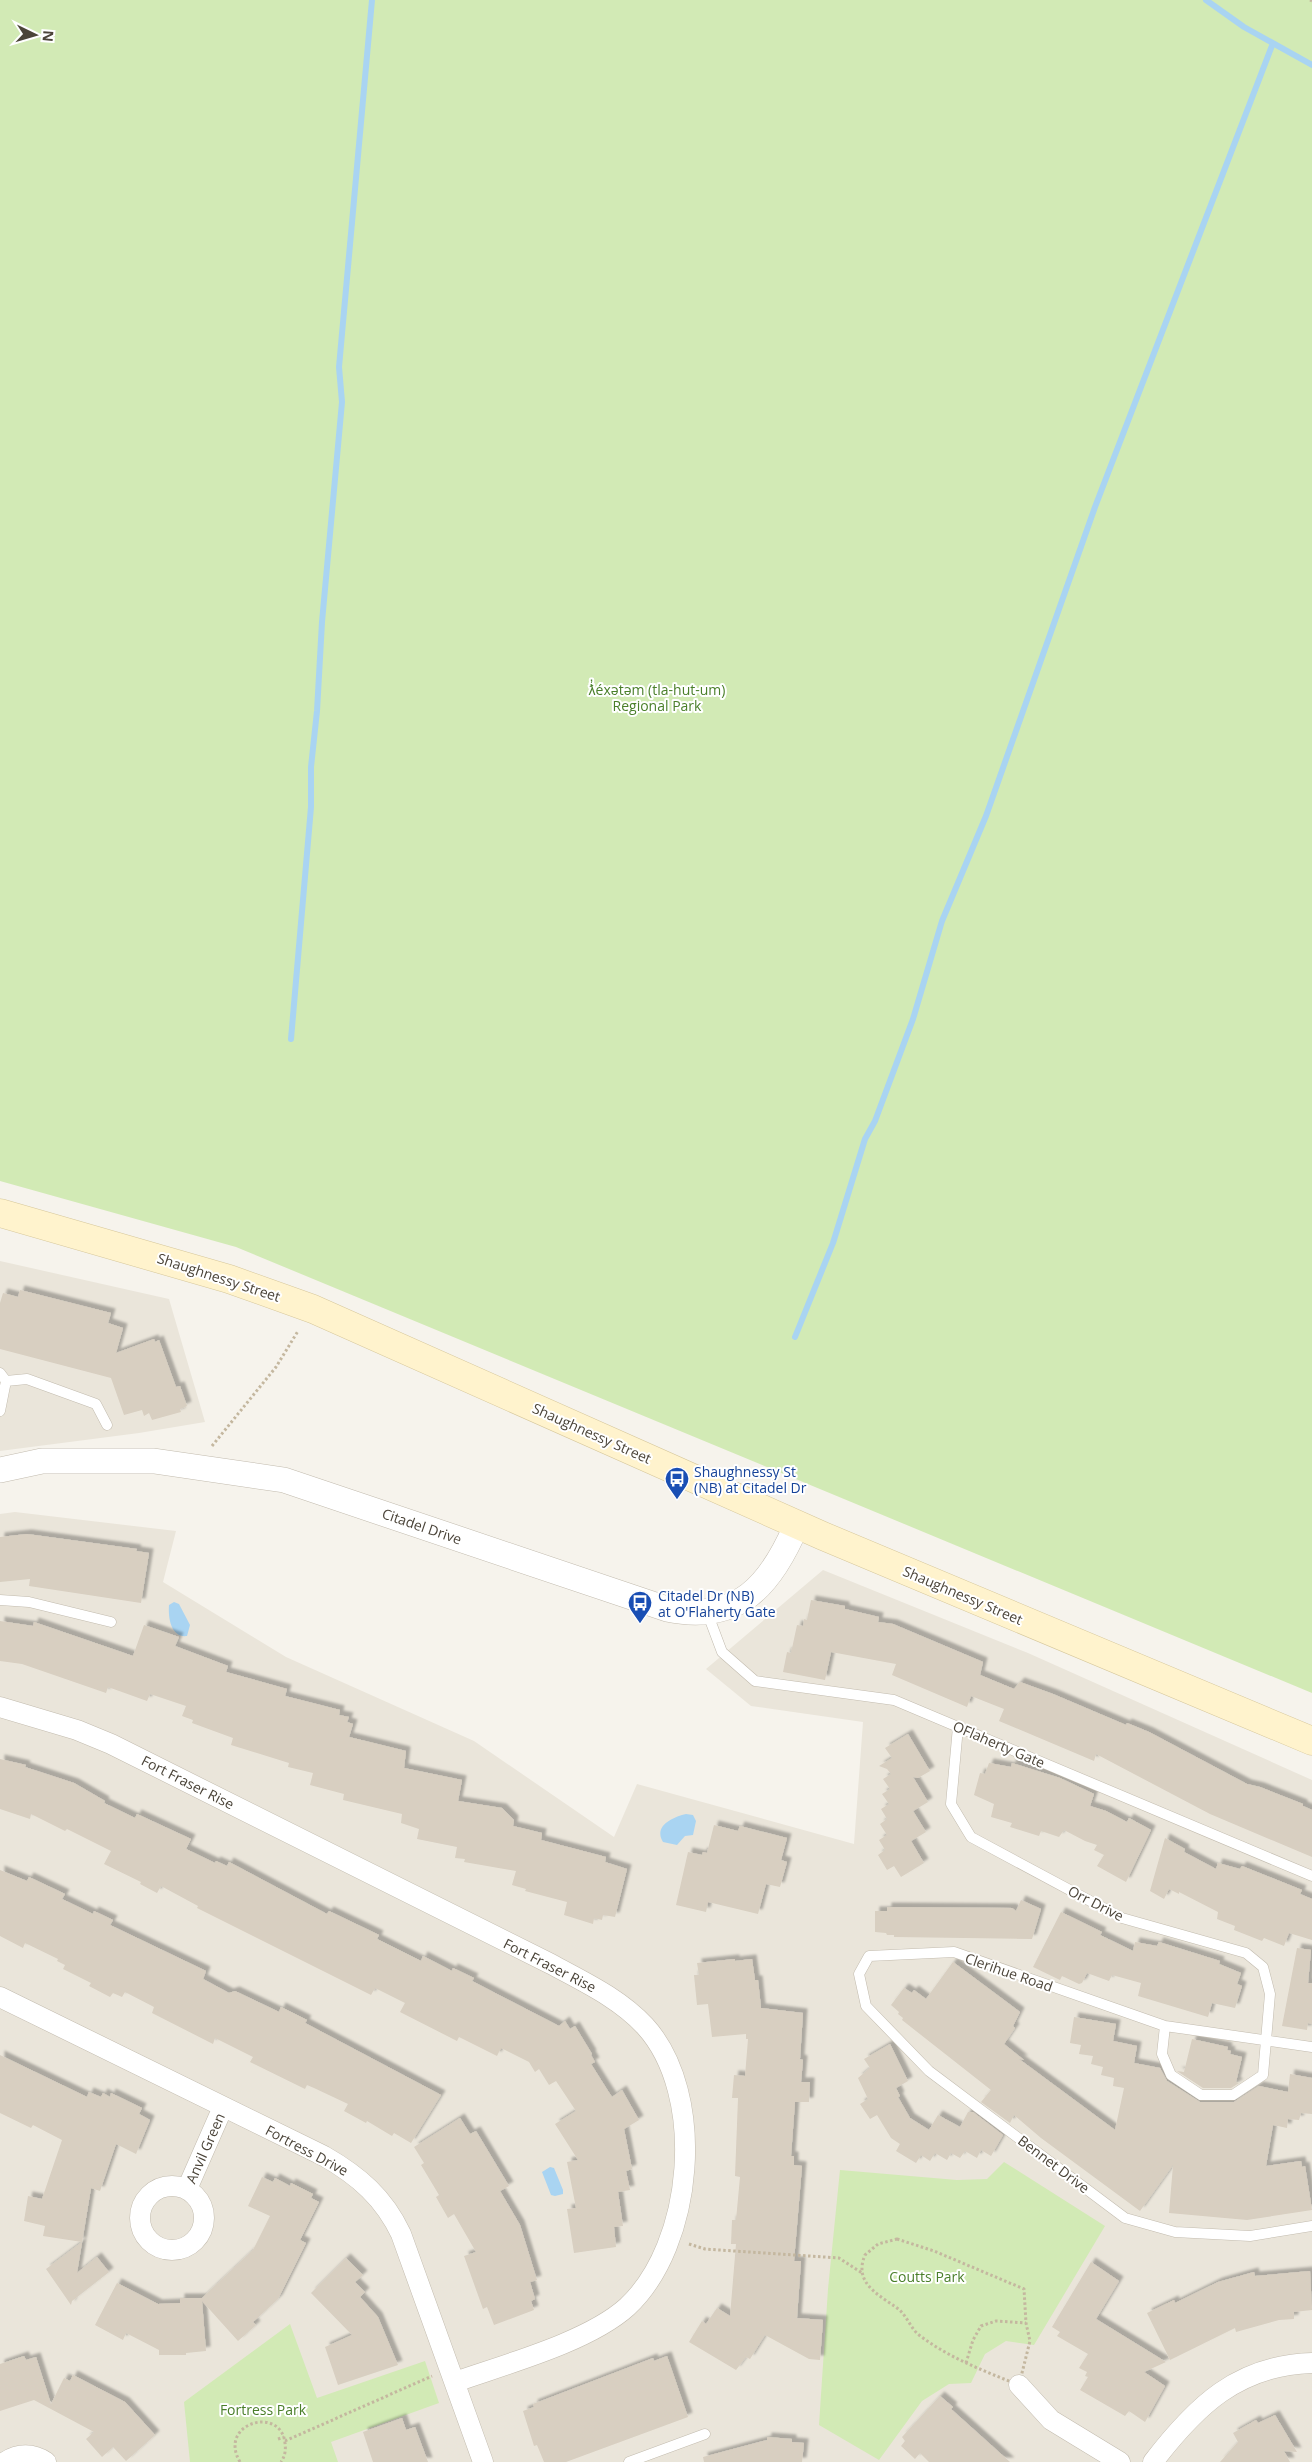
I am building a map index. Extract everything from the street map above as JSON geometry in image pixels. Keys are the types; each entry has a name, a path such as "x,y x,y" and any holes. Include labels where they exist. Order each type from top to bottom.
{"main road":[{"name":"Shaughnessy Street","path":"0,1214 220,1277 313,1309 797,1524 1312,1741"}],"street":[{"name":"Citadel Drive","path":"0,1470 42,1461 154,1461 284,1480 667,1609 687,1614 725,1608 745,1598 762,1585 777,1565 797,1524"},
{"name":"Fort Fraser Rise","path":"0,1707 77,1730 119,1748 551,1964 627,2008 646,2026 674,2073 681,2098 685,2143 678,2216 672,2238 654,2275 627,2307 596,2329 455,2382"},
{"name":"Fortress Drive","path":"0,1996 348,2170 378,2196 392,2216 401,2234 483,2462"},
{"name":"Anvil Green","path":"187,2189 223,2108"},
{"path":"1153,2462 1201,2407 1231,2384 1255,2372 1281,2366 1312,2363"},
{"path":"1019,2385 1051,2420 1120,2462"},
{"path":"5,2462 18,2456 29,2455 46,2462"}],"lane":[{"path":"0,1411 3,1377 27,1380 96,1404 107,1425"},
{"path":"0,1600 29,1602 111,1622"},
{"name":"OFlaherty Gate","path":"707,1612 722,1652 755,1681 894,1700 1312,1876"},
{"name":"Orr Drive","path":"958,1727 952,1804 971,1837 1122,1918 1246,1953 1263,1967 1270,1994 1266,2042"},
{"name":"Clerihue Road","path":"859,1974 869,1956 954,1952 1165,2026 1266,2042 1312,2047"},
{"name":"Bennet Drive","path":"859,1974 866,2006 929,2071 1125,2218 1175,2232 1250,2236 1312,2226"},
{"path":"1165,2026 1162,2054 1171,2075 1201,2095 1233,2095 1263,2075 1266,2042"},
{"path":"629,2462 705,2434"}],"path":[{"path":"212,1446 276,1367 298,1331"},
{"path":"688,2244 705,2249 839,2258 863,2274 871,2290 898,2309 917,2333 966,2363 1019,2385 1030,2341 1026,2323 1026,2295 1022,2287 907,2241 891,2239 873,2246 864,2258 863,2274"},
{"path":"966,2363 973,2340 982,2326 996,2321 1026,2323"},
{"path":"278,2439 285,2439 433,2376"},
{"path":"240,2462 235,2451 236,2440 241,2431 249,2424 259,2422 269,2424 278,2429 285,2439 285,2453 281,2462"}],"shaded area":[{"path":"0,1261 169,1299 205,1422 139,1433 0,1451"},
{"path":"15,1512 176,1531 163,1582 286,1657 474,1741 614,1837 637,1784 854,1844 863,1722 751,1706 706,1669 823,1570 1028,1653 1312,1780 1312,2462 0,2462 0,1514"}],"green space":[{"name":"ƛ̓éxətəm (tla-hut-um) Regional Park","path":"0,0 1312,0 1312,1693 236,1247 0,1181"},
{"name":"Coutts Park","path":"1004,2162 1105,2226 1034,2345 1006,2341 985,2354 971,2383 949,2384 922,2401 879,2460 819,2425 828,2289 840,2170 957,2180 987,2179"},
{"name":"Fortress Park","path":"290,2324 317,2398 425,2361 439,2403 331,2442 338,2462 190,2462 184,2402"}],"water":[{"path":"174,1602 179,1604 190,1625 187,1636 177,1634 170,1621 169,1605"},
{"path":"686,1814 693,1815 696,1821 693,1835 685,1836 677,1845 663,1842 661,1836 662,1827 670,1820"},
{"path":"550,2167 554,2168 563,2194 551,2195 542,2172"}],"building":[{"path":"20,1290 111,1313 108,1323 123,1328 116,1353 154,1339 155,1342 159,1340 176,1387 180,1386 187,1406 180,1409 181,1412 152,1420 149,1413 144,1416 142,1410 124,1415 111,1378 0,1349 0,1303 3,1293 18,1297"},
{"path":"27,1534 137,1549 136,1551 149,1553 141,1603 29,1586 30,1579 0,1582 0,1537"},
{"path":"811,1600 845,1606 845,1609 879,1617 878,1622 893,1624 983,1662 980,1675 1014,1689 1020,1682 1126,1725 1127,1723 1149,1732 1247,1784 1260,1787 1303,1804 1303,1806 1312,1810 1312,1857 1210,1814 1096,1754 1094,1761 999,1721 1004,1709 971,1696 967,1707 892,1675 896,1664 831,1652 825,1680 783,1672 787,1652 791,1653 797,1625 803,1626 804,1619 807,1620"},
{"path":"0,1621 33,1626 34,1622 133,1656 144,1625 179,1637 175,1646 228,1666 226,1672 287,1689 285,1696 340,1710 339,1715 349,1717 347,1722 353,1724 349,1737 406,1751 404,1768 462,1780 458,1801 502,1808 514,1820 513,1826 542,1833 541,1840 606,1857 605,1862 627,1869 615,1917 603,1915 602,1920 594,1918 593,1924 564,1915 567,1902 525,1891 526,1889 512,1885 516,1871 464,1862 465,1859 455,1858 457,1847 417,1839 419,1829 401,1823 402,1814 343,1800 344,1794 310,1785 313,1773 288,1767 289,1763 231,1745 233,1738 192,1723 193,1720 182,1716 186,1706 150,1694 147,1701 108,1687 106,1693 22,1664 0,1661"},
{"path":"908,1734 930,1771 918,1778 913,1777 928,1802 913,1811 926,1832 911,1841 924,1863 901,1877 894,1866 887,1870 878,1855 885,1850 879,1840 887,1835 880,1824 887,1819 881,1809 889,1804 882,1794 890,1789 883,1779 891,1774 887,1769 879,1766 892,1758 885,1748"},
{"path":"0,1759 26,1765 25,1767 74,1783 105,1801 104,1803 135,1818 137,1814 191,1839 186,1849 215,1863 216,1861 227,1866 229,1862 327,1914 329,1911 379,1935 377,1939 421,1961 423,1956 452,1971 453,1968 474,1978 472,1981 559,2026 565,2021 570,2029 575,2026 592,2054 595,2062 591,2064 612,2097 622,2090 639,2120 624,2129 632,2169 626,2171 630,2190 618,2192 623,2226 614,2227 616,2247 574,2253 567,2209 576,2208 567,2162 578,2160 555,2124 576,2111 556,2081 549,2085 539,2069 535,2072 529,2062 501,2048 497,2056 459,2037 457,2041 400,2012 405,2003 375,1988 371,1995 197,1908 198,1906 161,1886 157,1893 140,1884 141,1882 104,1864 111,1851 67,1829 65,1831 31,1814 30,1819 0,1809"},
{"path":"989,1763 1011,1767 1012,1763 1060,1778 1094,1794 1090,1806 1106,1811 1127,1822 1129,1818 1151,1830 1126,1882 1097,1866 1104,1855 1094,1850 1097,1845 1064,1830 1059,1837 1041,1831 1039,1836 1010,1827 1012,1823 991,1817 994,1804 974,1795 980,1773 985,1774"},
{"path":"714,1825 738,1831 740,1826 787,1838 781,1860 787,1862 780,1887 766,1884 758,1914 708,1902 706,1912 676,1905 688,1852 702,1855 703,1852 707,1853"},
{"path":"1165,1838 1185,1849 1184,1852 1216,1869 1218,1863 1240,1869 1242,1866 1302,1890 1300,1894 1312,1899 1312,1940 1289,1933 1284,1946 1264,1938 1262,1941 1234,1930 1235,1926 1217,1919 1218,1912 1179,1892 1179,1894 1169,1889 1164,1899 1150,1891"},
{"path":"0,1870 27,1881 29,1877 65,1894 62,1899 93,1914 94,1911 113,1920 110,1925 206,1971 203,1979 229,1993 235,1991 279,2012 281,2007 307,2020 305,2023 441,2095 411,2143 394,2133 392,2136 367,2121 366,2123 344,2111 348,2104 307,2085 305,2089 250,2062 253,2057 215,2038 213,2044 152,2013 154,2007 125,1992 122,1997 113,1993 110,1997 89,1986 91,1983 63,1969 65,1965 57,1961 58,1959 25,1943 23,1948 0,1936"},
{"path":"1021,1900 1041,1909 1032,1939 894,1937 894,1935 875,1932 875,1911 887,1911 887,1907 1012,1908 1016,1911"},
{"path":"1061,1912 1102,1932 1100,1935 1133,1951 1135,1942 1157,1946 1159,1942 1220,1961 1219,1964 1241,1973 1237,1984 1242,1986 1235,2008 1212,2003 1208,2017 1138,1996 1141,1983 1112,1975 1109,1981 1087,1973 1082,1983 1079,1984 1062,1976 1060,1980 1033,1967"},
{"path":"1297,1948 1311,1950 1308,1983 1312,1983 1312,2024 1308,2023 1307,2030 1282,2026"},
{"path":"735,1959 735,1961 752,1959 755,1980 758,1980 761,2008 803,2013 800,2059 803,2060 801,2082 810,2082 809,2102 795,2102 791,2156 794,2156 794,2165 802,2166 794,2261 801,2261 797,2318 823,2320 820,2360 809,2359 765,2335 750,2359 746,2357 736,2370 689,2342 702,2321 706,2324 717,2308 730,2316 736,2244 731,2244 732,2220 736,2220 740,2177 735,2176 738,2098 732,2098 734,2075 745,2076 748,2039 746,2039 746,2034 712,2037 708,2004 697,2005 694,1975 699,1975 697,1963"},
{"path":"953,1962 1020,2012 1013,2026 1015,2028 1004,2044 1024,2060 1019,2059 1115,2130 1124,2088 1113,2086 1114,2078 1101,2075 1103,2067 1091,2064 1093,2056 1079,2054 1081,2045 1070,2043 1074,2017 1116,2024 1113,2041 1137,2046 1134,2063 1160,2068 1167,2081 1200,2102 1234,2102 1259,2086 1288,2092 1290,2074 1312,2078 1312,2114 1301,2113 1299,2120 1288,2119 1287,2128 1273,2125 1266,2166 1301,2161 1302,2167 1305,2166 1312,2210 1247,2220 1169,2213 1173,2165 1140,2211 1041,2138 1014,2115 1010,2123 981,2102 991,2090 902,2020 903,2018 898,2014 899,2012 891,2005 904,1988 912,1993 914,1990 926,1999"},
{"path":"1192,2039 1228,2047 1227,2050 1231,2051 1230,2054 1242,2057 1236,2082 1239,2083 1231,2088 1203,2088 1177,2071 1184,2072"},
{"path":"890,2044 908,2081 896,2088 900,2096 898,2097 910,2118 929,2130 938,2115 960,2127 968,2112 973,2112 1003,2135 991,2156 981,2150 977,2158 965,2151 960,2158 951,2153 947,2160 935,2153 930,2161 921,2155 916,2163 896,2151 900,2144 891,2138 877,2115 870,2119 860,2104 868,2099 858,2078 870,2068 864,2059"},
{"path":"0,2055 87,2097 89,2092 101,2097 103,2093 110,2097 111,2093 142,2108 139,2114 150,2120 136,2154 116,2144 100,2191 91,2188 77,2273 97,2257 109,2272 72,2301 71,2305 46,2269 82,2242 43,2236 45,2226 24,2221 28,2196 42,2199 62,2140 33,2125 31,2128 0,2113"},
{"path":"460,2118 470,2134 476,2131 509,2186 500,2191 520,2225 537,2280 530,2282 535,2299 531,2301 534,2310 494,2325 487,2307 483,2309 464,2256 476,2252 454,2214 448,2218 436,2197 439,2195 421,2165 424,2163 414,2147"},
{"path":"262,2177 273,2182 275,2178 290,2186 291,2183 313,2194 311,2198 319,2202 300,2240 306,2243 278,2299 253,2322 256,2325 238,2341 202,2301 206,2351 186,2353 186,2355 159,2355 159,2350 126,2333 123,2340 95,2325 117,2283 158,2304 180,2303 180,2298 202,2298 253,2250 270,2216 248,2206"},
{"path":"346,2258 363,2275 355,2282 365,2292 360,2297 378,2317 398,2365 338,2385 325,2347 352,2335 311,2293"},
{"path":"1091,2262 1119,2281 1096,2319 1166,2362 1144,2372 1165,2386 1145,2422 1129,2411 1125,2416 1080,2390 1088,2377 1085,2376 1087,2372 1079,2368 1088,2354 1057,2336 1060,2332 1052,2327"},
{"path":"1310,2271 1312,2310 1294,2312 1294,2319 1279,2320 1236,2332 1235,2328 1170,2360 1147,2313 1174,2300 1175,2303 1218,2282 1254,2272 1255,2276"},
{"path":"24,2356 26,2360 36,2357 51,2404 64,2378 70,2381 73,2375 125,2402 155,2435 126,2461 113,2447 102,2457 86,2439 94,2432 34,2400 0,2411 0,2364"},
{"path":"667,2356 688,2417 566,2462 544,2462 537,2445 534,2446 523,2411 534,2407 533,2404 653,2358 654,2361"},
{"path":"940,2396 953,2407 951,2409 1010,2462 929,2462 920,2453 915,2459 901,2446 905,2441 902,2437"},
{"path":"1275,2415 1297,2452 1284,2451 1290,2462 1220,2462 1238,2442 1233,2433 1256,2420 1258,2423"},
{"path":"402,2418 406,2430 415,2427 428,2462 373,2462 363,2432"},
{"path":"767,2437 792,2439 792,2442 804,2443 802,2462 704,2462 703,2457 767,2440"}],"waterway":[{"path":"291,1039 311,807 311,767 317,711 322,622 342,402 339,367 372,0"},
{"path":"1206,0 1244,27 1312,65"},
{"path":"795,1337 833,1243 865,1139 875,1121 913,1019 942,921 986,816 1095,507 1273,43"}],"place":[{"name":"Shaughnessy St (NB) at Citadel Dr","path":"677,1500"},
{"name":"Citadel Dr (NB) at O'Flaherty Gate","path":"640,1624"}]}
